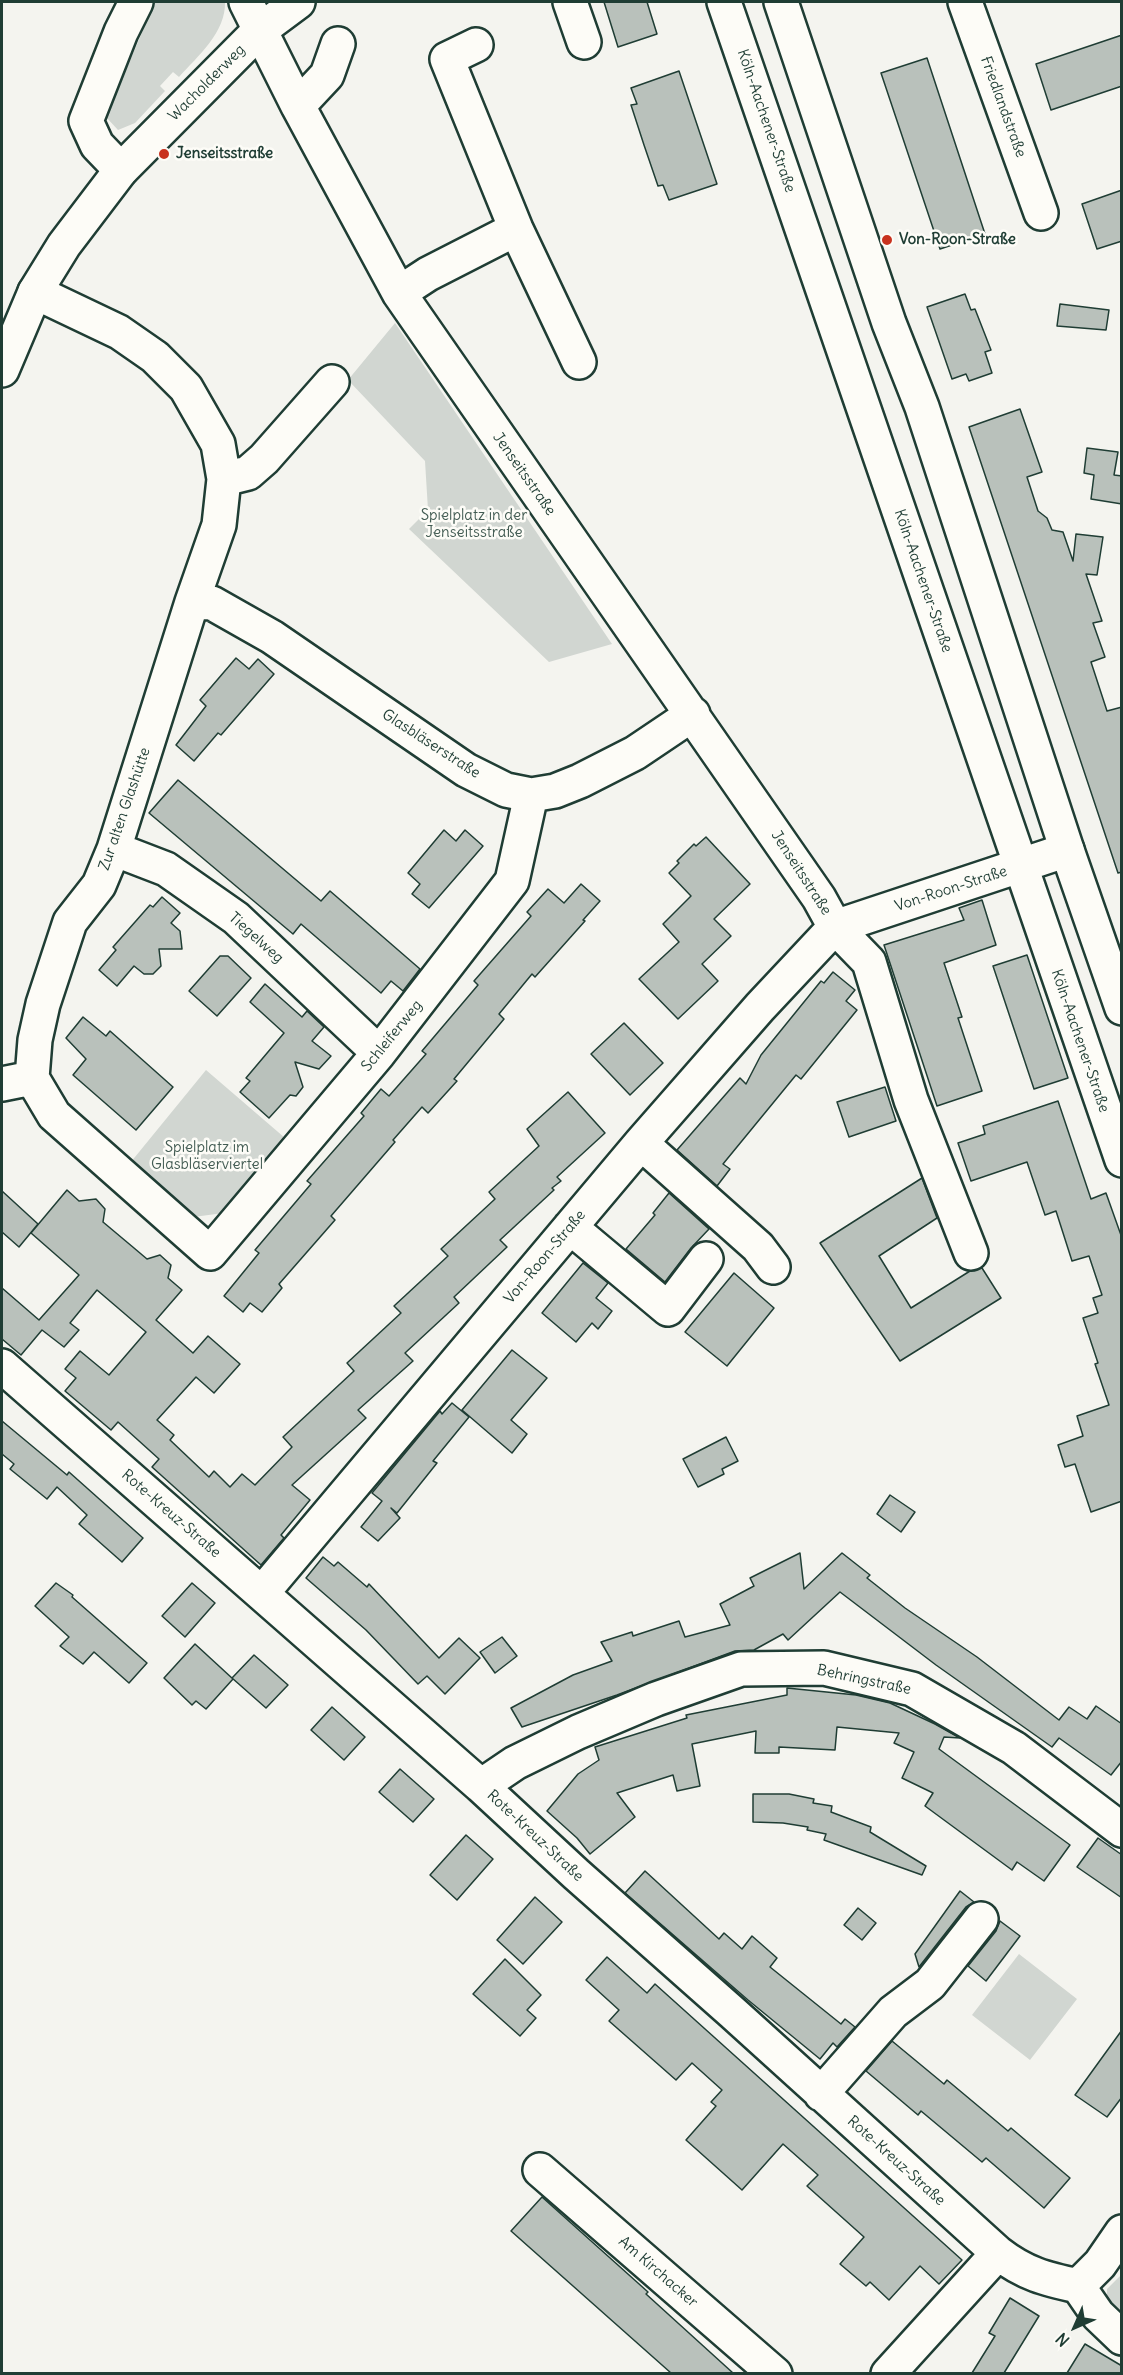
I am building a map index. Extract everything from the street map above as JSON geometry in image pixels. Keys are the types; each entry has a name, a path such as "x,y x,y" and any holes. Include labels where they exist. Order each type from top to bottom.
{"street":[{"path":"121,170 98,145 86,121 121,32 136,2"},
{"name":"Jenseitsstraße","path":"246,2 298,106 399,293 514,462 693,714 819,898 836,927"},
{"name":"Wacholderweg","path":"2,370 35,292 64,245 121,170 259,31 298,2"},
{"path":"570,2 584,42"},
{"name":"Köln-Aachener-Straße","path":"724,2 1122,1160"},
{"path":"781,2 889,323 926,418 1067,850 1122,1008"},
{"name":"Friedlandstraße","path":"965,2 1041,213"},
{"path":"298,106 327,75 338,44"},
{"path":"476,45 447,59 516,229 579,362"},
{"path":"399,293 428,274 516,229"},
{"name":"Zur alten Glashütte","path":"35,292 119,332 155,357 186,388 218,444 224,479 219,525 202,602 114,849 99,885 70,922 43,1004 34,1040 17,1081 210,1253"},
{"path":"224,479 248,473 264,459 332,382"},
{"name":"Glasbläserstraße","path":"202,602 272,637 466,770 506,790 531,795 555,791 580,782 635,753 693,714"},
{"name":"Schleiferweg","path":"210,1253 379,1053 512,881 531,795"},
{"name":"Tiegelweg","path":"114,849 166,869 236,918 379,1053"},
{"name":"Von-Roon-Straße","path":"262,1593 641,1143 760,1007 836,927 1067,850"},
{"path":"836,927 869,962 911,1100 972,1253"},
{"path":"641,1143 758,1246 773,1267"},
{"path":"570,1227 668,1309 706,1259"},
{"name":"Rote-Kreuz-Straße","path":"2,1366 481,1786 576,1875 998,2253 1017,2267 1036,2276 1078,2286"},
{"name":"Behringstraße","path":"481,1786 515,1763 656,1698 741,1669 824,1668 912,1689 1014,1748 1122,1830"},
{"path":"821,2094 893,2012 930,1984 981,1919"},
{"name":"Am Kirchacker","path":"540,2170 775,2373"},
{"path":"1122,2232 1100,2264 1078,2286 1098,2315 1122,2338"},
{"path":"888,2373 998,2253"}],"green space":[{"path":"155,2 225,2 221,23 210,43 179,77 173,72 160,86 165,91 135,123 118,130 106,117 109,103"},
{"name":"Spielplatz in der Jenseitsstraße","path":"395,323 612,644 549,662 409,529 428,510 425,461 348,380"},
{"name":"Spielplatz im Glasbläserviertel","path":"206,1070 292,1144 231,1212 186,1218 126,1168"},
{"path":"1019,1954 1077,1999 1030,2060 972,2015"},
{"path":"1121,2275 1121,2320 1107,2300 1107,2289"}],"building":[{"path":"604,2 647,2 657,34 618,47"},
{"path":"1122,35 1122,86 1051,110 1036,64"},
{"path":"927,58 985,234 940,249 881,73"},
{"path":"679,71 717,184 669,200 663,185 658,186 644,145 631,105 637,104 631,88"},
{"path":"1122,190 1122,241 1097,249 1082,204"},
{"path":"965,294 971,310 975,309 991,350 985,352 992,373 969,381 966,374 952,379 927,307"},
{"path":"1060,304 1109,310 1106,330 1057,326"},
{"path":"1020,409 1042,472 1027,477 1038,511 1047,518 1052,530 1063,532 1073,561 1076,534 1103,537 1097,575 1086,574 1102,621 1093,623 1105,657 1091,662 1107,711 1122,707 1122,872 1118,873 969,427"},
{"path":"1087,448 1118,452 1114,475 1122,476 1122,504 1091,499 1094,475 1084,473"},
{"path":"236,658 249,669 258,659 274,674 221,735 218,733 194,761 176,745 206,706 200,700"},
{"path":"178,780 321,901 330,891 420,969 403,991 391,981 381,993 301,924 293,934 149,813"},
{"path":"444,830 456,841 465,830 483,846 429,908 412,894 420,884 408,873"},
{"path":"706,837 750,884 714,919 731,936 702,964 718,981 678,1019 639,979 679,942 663,924 691,896 669,873 694,844 696,846"},
{"path":"581,884 600,901 583,920 585,921 535,977 532,974 499,1014 504,1019 454,1079 457,1081 428,1113 422,1107 393,1140 395,1142 331,1216 335,1220 279,1284 282,1288 262,1312 250,1303 243,1312 224,1296 259,1253 255,1250 311,1184 307,1181 364,1116 361,1113 381,1089 389,1096 426,1054 422,1051 478,985 474,981 531,916 527,912 548,889 564,903"},
{"path":"162,897 180,913 171,923 180,931 182,949 159,949 161,966 153,974 144,974 134,966 117,986 99,970 116,950 113,947 150,905 153,907"},
{"path":"982,900 996,945 944,963 962,1017 958,1018 982,1091 937,1106 884,945 964,920 959,908"},
{"path":"1027,955 1068,1078 1034,1089 993,966"},
{"path":"220,956 228,956 251,978 217,1016 189,991"},
{"path":"833,972 855,990 846,1001 857,1010 801,1079 796,1075 723,1164 730,1169 717,1186 677,1150 740,1078 746,1084 761,1055 821,981 824,983"},
{"path":"265,984 302,1017 307,1011 324,1027 312,1041 331,1056 319,1069 295,1062 303,1087 296,1096 290,1095 269,1118 240,1092 250,1081 246,1078 284,1033 250,1002"},
{"path":"83,1017 106,1036 110,1031 173,1087 136,1130 73,1075 86,1059 66,1038"},
{"path":"624,1023 663,1063 630,1095 591,1054"},
{"path":"885,1087 896,1121 849,1137 837,1102"},
{"path":"568,1092 605,1133 557,1177 561,1181 552,1188 554,1190 500,1240 507,1247 454,1297 459,1303 405,1353 413,1361 358,1410 366,1418 292,1485 310,1500 281,1535 284,1538 261,1565 152,1467 159,1459 118,1422 111,1430 65,1391 76,1378 65,1369 80,1351 109,1375 146,1332 97,1290 70,1323 79,1330 64,1347 42,1330 21,1355 2,1339 2,1288 39,1320 79,1275 31,1233 67,1190 79,1201 96,1199 105,1209 103,1222 147,1259 160,1255 171,1265 168,1278 182,1290 156,1320 193,1353 208,1336 240,1364 214,1393 196,1377 157,1420 174,1435 170,1440 209,1477 214,1471 230,1487 242,1474 255,1485 292,1447 283,1437 354,1371 347,1363 401,1313 394,1306 448,1256 441,1249 495,1199 489,1192 539,1146 527,1129"},
{"path":"1058,1101 1091,1199 1106,1193 1122,1238 1122,1501 1091,1512 1075,1464 1065,1467 1058,1445 1083,1436 1077,1416 1109,1405 1083,1318 1098,1313 1093,1298 1102,1295 1089,1256 1072,1261 1056,1211 1045,1215 1027,1162 971,1181 958,1143 985,1134 983,1126"},
{"path":"922,1178 937,1218 879,1256 911,1308 970,1271 982,1268 1001,1298 900,1361 820,1243"},
{"path":"2,1191 38,1224 19,1247 2,1232"},
{"path":"669,1193 709,1229 665,1282 626,1249 655,1215 653,1213"},
{"path":"583,1263 608,1283 596,1298 612,1311 598,1329 592,1323 576,1342 542,1313"},
{"path":"734,1273 774,1308 727,1366 685,1332"},
{"path":"512,1350 547,1378 511,1420 527,1434 512,1453 462,1410"},
{"path":"452,1403 469,1417 433,1461 437,1463 397,1513 391,1508 400,1518 378,1541 361,1527 382,1501 372,1493 440,1411 442,1414"},
{"path":"2,1421 67,1475 69,1472 143,1538 122,1562 79,1524 87,1515 57,1487 47,1499 10,1469 14,1464 2,1454"},
{"path":"726,1437 738,1461 722,1469 724,1474 698,1487 683,1459"},
{"path":"890,1495 915,1512 901,1532 877,1514"},
{"path":"800,1553 804,1589 842,1553 870,1575 867,1578 905,1608 977,1657 1059,1720 1069,1707 1087,1719 1096,1706 1122,1724 1122,1761 1111,1775 1059,1738 1052,1747 936,1665 840,1592 788,1640 783,1634 754,1650 735,1651 522,1727 511,1708 573,1675 612,1661 601,1642 632,1632 633,1636 679,1621 685,1637 730,1625 720,1604 754,1586 750,1578"},
{"path":"323,1557 334,1566 338,1562 367,1587 369,1584 439,1658 459,1638 480,1658 445,1694 427,1676 418,1684 366,1630 306,1578"},
{"path":"56,1583 73,1595 72,1597 147,1663 129,1683 94,1652 83,1664 60,1646 69,1637 35,1606"},
{"path":"192,1583 215,1603 185,1637 162,1616"},
{"path":"502,1637 517,1656 495,1673 480,1652"},
{"path":"195,1644 233,1679 206,1709 196,1701 192,1705 164,1678"},
{"path":"254,1655 288,1685 266,1708 232,1678"},
{"path":"787,1688 856,1695 890,1703 935,1724 960,1738 944,1737 939,1749 1070,1845 1044,1881 1017,1862 1012,1870 925,1806 933,1793 902,1778 914,1752 894,1743 899,1733 837,1727 835,1750 779,1747 779,1753 755,1753 756,1731 692,1744 700,1786 677,1791 673,1775 617,1793 635,1817 590,1854 577,1838 547,1811 578,1774 599,1760 595,1747 687,1718 686,1715 787,1695"},
{"path":"332,1707 365,1737 344,1760 311,1730"},
{"path":"400,1769 434,1799 413,1822 379,1792"},
{"path":"753,1794 789,1794 814,1799 813,1803 832,1806 831,1812 871,1827 870,1832 926,1866 922,1875 824,1840 826,1834 807,1830 808,1827 753,1822"},
{"path":"466,1835 493,1859 457,1900 430,1875"},
{"path":"1098,1838 1122,1855 1122,1898 1077,1867"},
{"path":"645,1871 719,1939 724,1933 742,1949 752,1936 777,1958 770,1967 841,2024 845,2019 855,2027 837,2047 833,2043 820,2059 625,1893"},
{"path":"960,1891 974,1902 966,1907 919,1967 915,1954"},
{"path":"535,1897 562,1922 523,1964 497,1940"},
{"path":"858,1908 876,1923 862,1940 844,1925"},
{"path":"1000,1921 1020,1936 986,1981 968,1966 996,1931"},
{"path":"607,1957 647,1993 655,1984 962,2260 939,2284 920,2266 889,2300 870,2282 866,2286 840,2264 864,2237 807,2186 818,2175 783,2144 742,2190 686,2140 716,2106 711,2102 722,2090 692,2063 676,2080 609,2021 619,2010 586,1980"},
{"path":"505,1959 541,1995 527,2010 536,2018 520,2036 473,1994"},
{"path":"1122,2030 1122,2097 1107,2117 1075,2095"},
{"path":"892,2041 944,2084 947,2080 1008,2131 1011,2128 1070,2178 1044,2208 986,2158 982,2162 921,2111 918,2115 866,2071"},
{"path":"542,2197 648,2292 646,2294 733,2373 671,2373 511,2231"},
{"path":"1010,2298 1039,2316 1004,2373 972,2373 995,2336 989,2333"},
{"path":"1085,2344 1122,2366 1122,2373 1067,2373"}],"place":[{"name":"Jenseitsstraße","path":"164,154"},
{"name":"Von-Roon-Straße","path":"887,240"}]}
